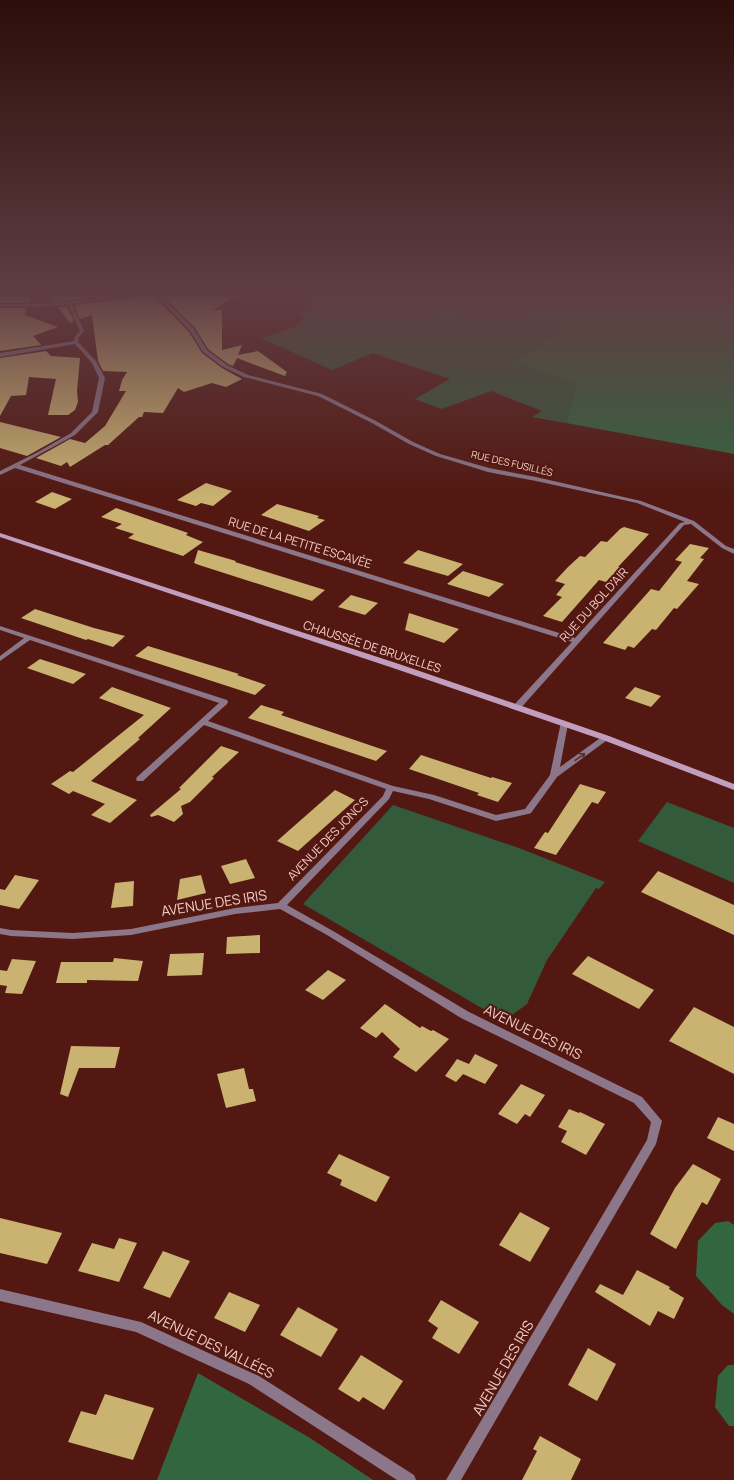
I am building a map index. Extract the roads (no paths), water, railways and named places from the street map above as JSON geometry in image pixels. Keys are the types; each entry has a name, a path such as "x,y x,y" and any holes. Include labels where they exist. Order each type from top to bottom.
{"main road":[{"name":"CHAUSSÉE DE BRUXELLES","path":"0,535 396,666 606,738 734,787"}],"street":[{"path":"0,473 16,466 73,434 95,412 102,378 93,361"},
{"name":"RUE DES FUSILLÉS","path":"219,361 225,366 246,376 320,395 374,422 411,443 438,455 488,470 639,502 692,522 724,547 734,552"},
{"name":"RUE DE LA PETITE ESCAVÉE","path":"16,466 577,641"},
{"name":"RUE DU BOL D'AIR","path":"516,708 682,524 692,522"},
{"path":"0,628 224,702 140,779"},
{"path":"0,659 29,638"},
{"path":"203,722 391,788 431,797 496,818 528,811 554,775 606,738"},
{"path":"554,775 564,724"},
{"name":"AVENUE DES JONCS","path":"281,906 386,797 391,788"},
{"name":"AVENUE DES IRIS","path":"0,931 11,933 73,936 131,932 235,911 281,906 465,1015 638,1100 657,1122 652,1141 453,1480"},
{"name":"AVENUE DES VALLÉES","path":"0,1295 137,1326 254,1380 409,1480"}]}
